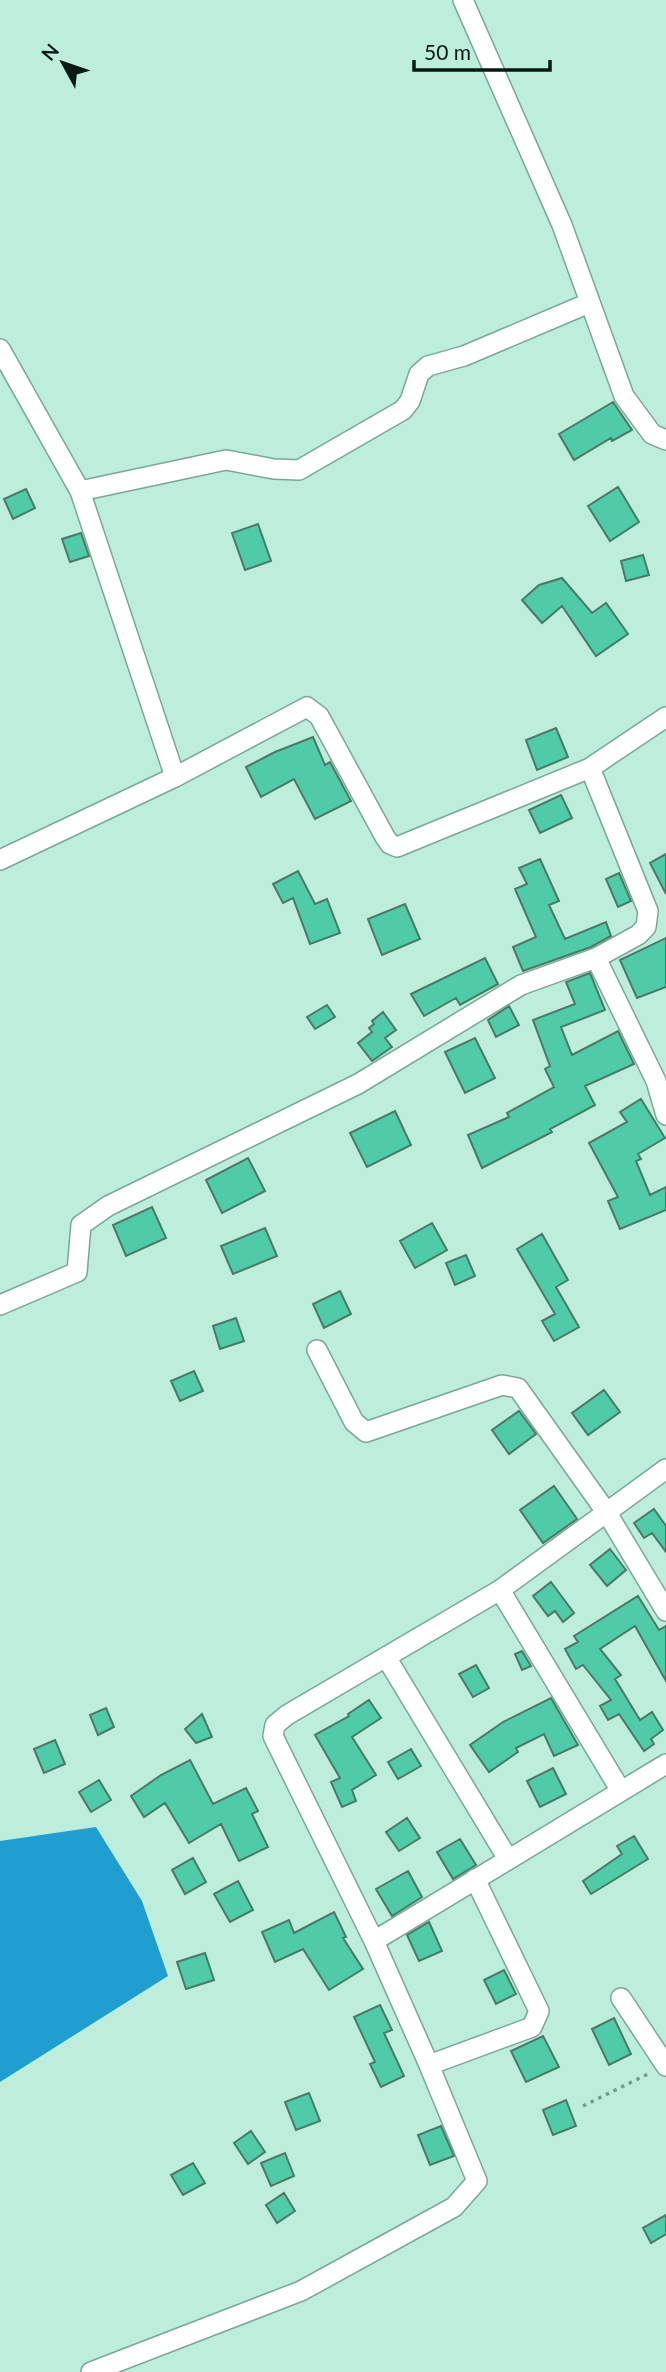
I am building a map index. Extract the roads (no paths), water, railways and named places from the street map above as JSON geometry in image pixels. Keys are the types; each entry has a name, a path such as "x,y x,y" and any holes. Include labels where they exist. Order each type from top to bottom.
{"street":[{"path":"463,0 562,225 624,396 652,434 666,440"},
{"path":"80,491 226,460 274,469 299,470 403,410 410,401 419,374 428,366 464,356 589,303"},
{"path":"0,349 80,491 175,777"},
{"path":"0,860 175,777 307,707 319,716 385,837 390,844 397,847 590,768 666,717"},
{"path":"0,1305 77,1272 80,1225 108,1206 358,1084 521,985 596,958 646,928 648,911 590,768"},
{"path":"596,958 656,1081 666,1115"},
{"path":"317,1350 354,1422 366,1432 502,1385 518,1388 607,1513 666,1611"},
{"path":"91,2372 302,2291 454,2207 477,2181 374,1941 273,1736 275,1725 287,1715 500,1590 666,1469"},
{"path":"500,1590 621,1791"},
{"path":"386,1657 508,1859"},
{"path":"374,1941 666,1764"},
{"path":"429,2065 532,2026 539,2011 475,1879"},
{"path":"621,1998 666,2066"}],"water":[{"path":"96,1827 142,1901 168,1976 0,2082 0,1841"}]}
